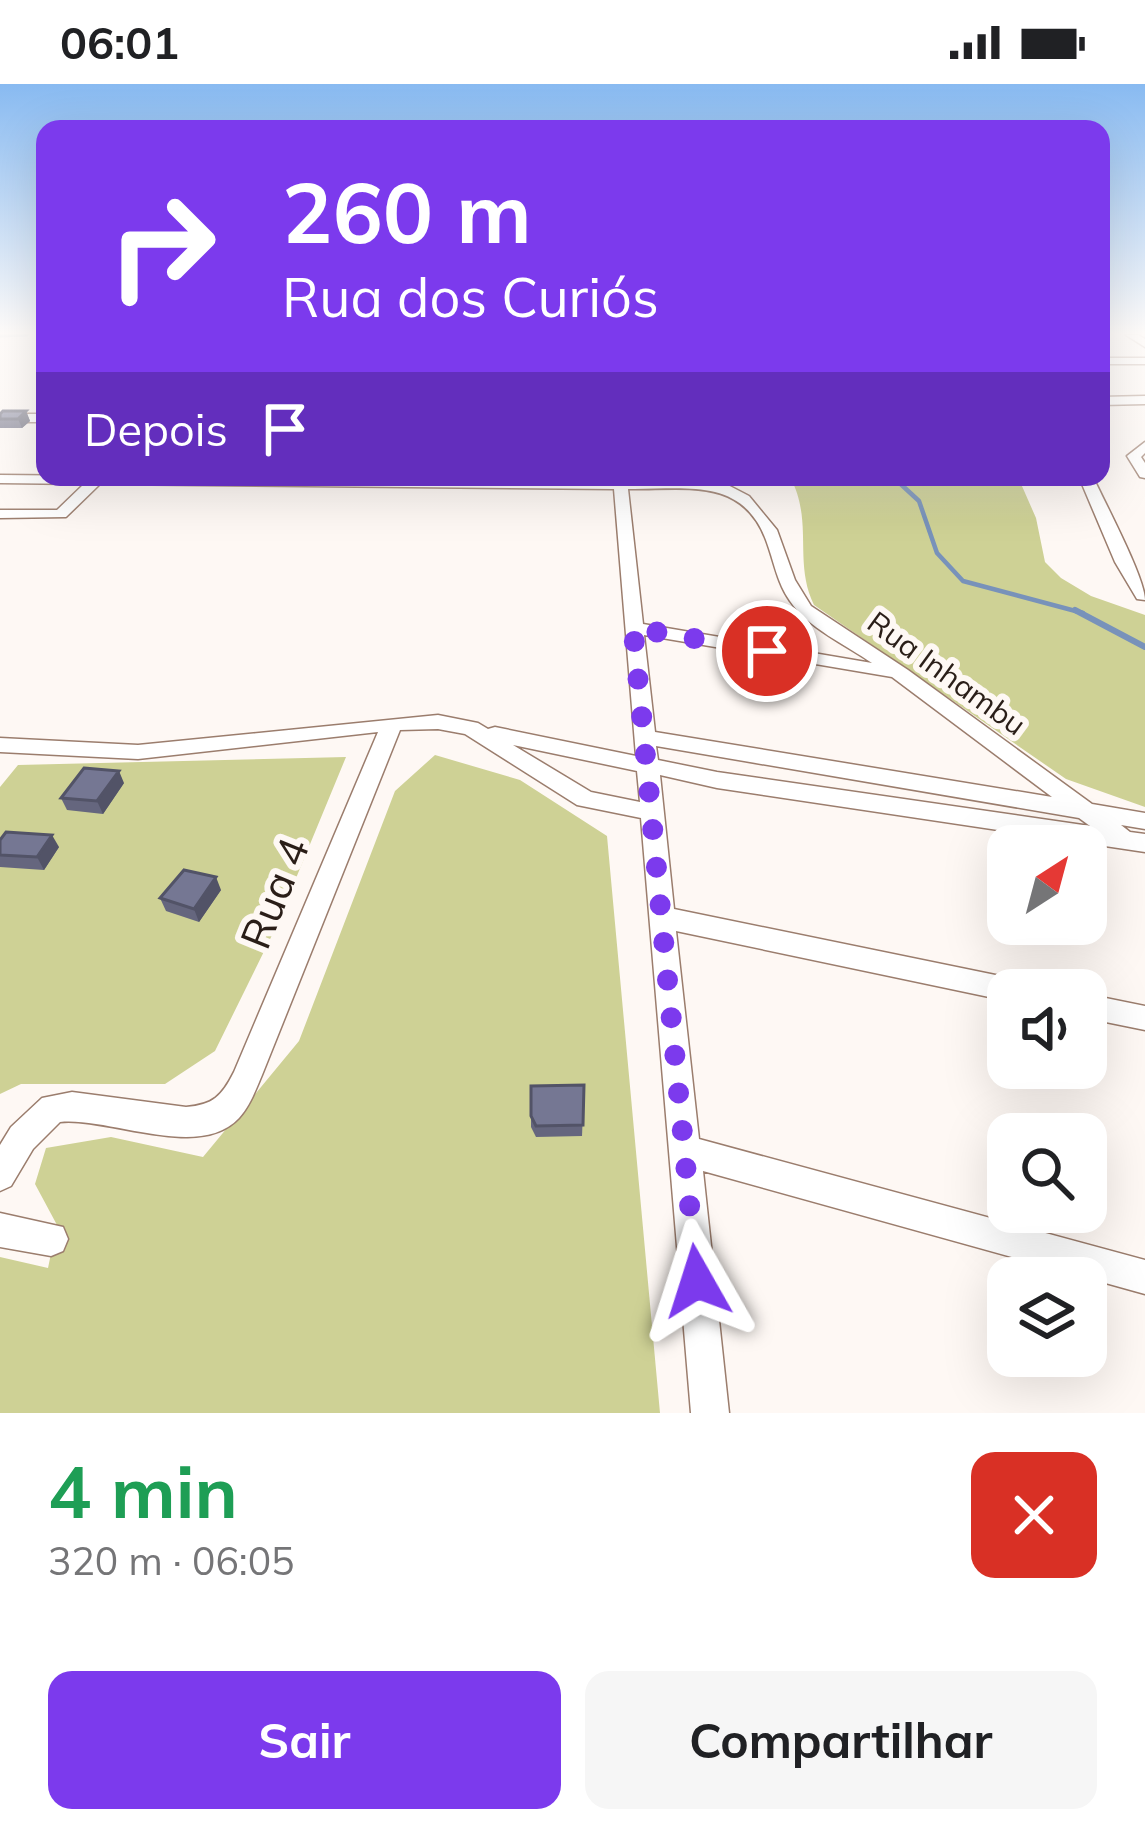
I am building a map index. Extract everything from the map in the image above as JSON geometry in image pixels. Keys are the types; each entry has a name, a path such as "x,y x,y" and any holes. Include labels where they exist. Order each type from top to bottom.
{"street":[{"path":"1110,400 1145,400"},
{"path":"0,418 36,418"},
{"path":"1145,446 1134,456 1145,474"},
{"name":"Rua Inhambu","path":"0,479 36,480"},
{"path":"0,514 61,514 90,486"},
{"path":"621,486 710,1413"},
{"name":"Rua Inhambu","path":"716,486 735,492 776,538 800,605 1088,813 1133,840"},
{"path":"1090,486 1143,595"},
{"path":"633,628 901,674"},
{"path":"0,745 138,752 438,722 1145,821"},
{"name":"Rua 4","path":"0,1175 22,1138 53,1108 92,1107 194,1122 212,1119 229,1107 247,1076 392,724"},
{"path":"481,731 585,799 651,812"},
{"path":"645,750 717,780 1133,840"},
{"path":"661,917 987,985"},
{"path":"1107,1010 1145,1018"},
{"path":"684,1150 1145,1277"},
{"path":"0,1230 51,1239"}],"green space":[{"path":"794,486 1022,486 1036,518 1045,562 1091,596 1145,615 1145,807 1066,779 814,605 805,573"},
{"path":"435,755 520,780 607,836 660,1413 0,1413 0,1257 48,1268 57,1225 35,1184 46,1148 111,1137 203,1157 299,1041 395,791"},
{"path":"346,757 275,929 215,1051 165,1084 21,1084 0,1094 0,787 18,765"}],"building":[{"path":"3,411 26,411 18,419 0,419"},
{"path":"84,768 119,771 97,801 61,798"},
{"path":"6,832 52,835 37,857 0,855 0,840"},
{"path":"184,870 216,877 194,909 160,898"},
{"path":"584,1085 583,1125 536,1126 531,1116 531,1086"}],"waterway":[{"path":"903,486 919,501 937,553 963,581 1078,612"},
{"path":"1078,612 1083,613"},
{"path":"1078,612 1145,647"}],"route":[{"path":"697,1281 633,628 767,651"}]}
